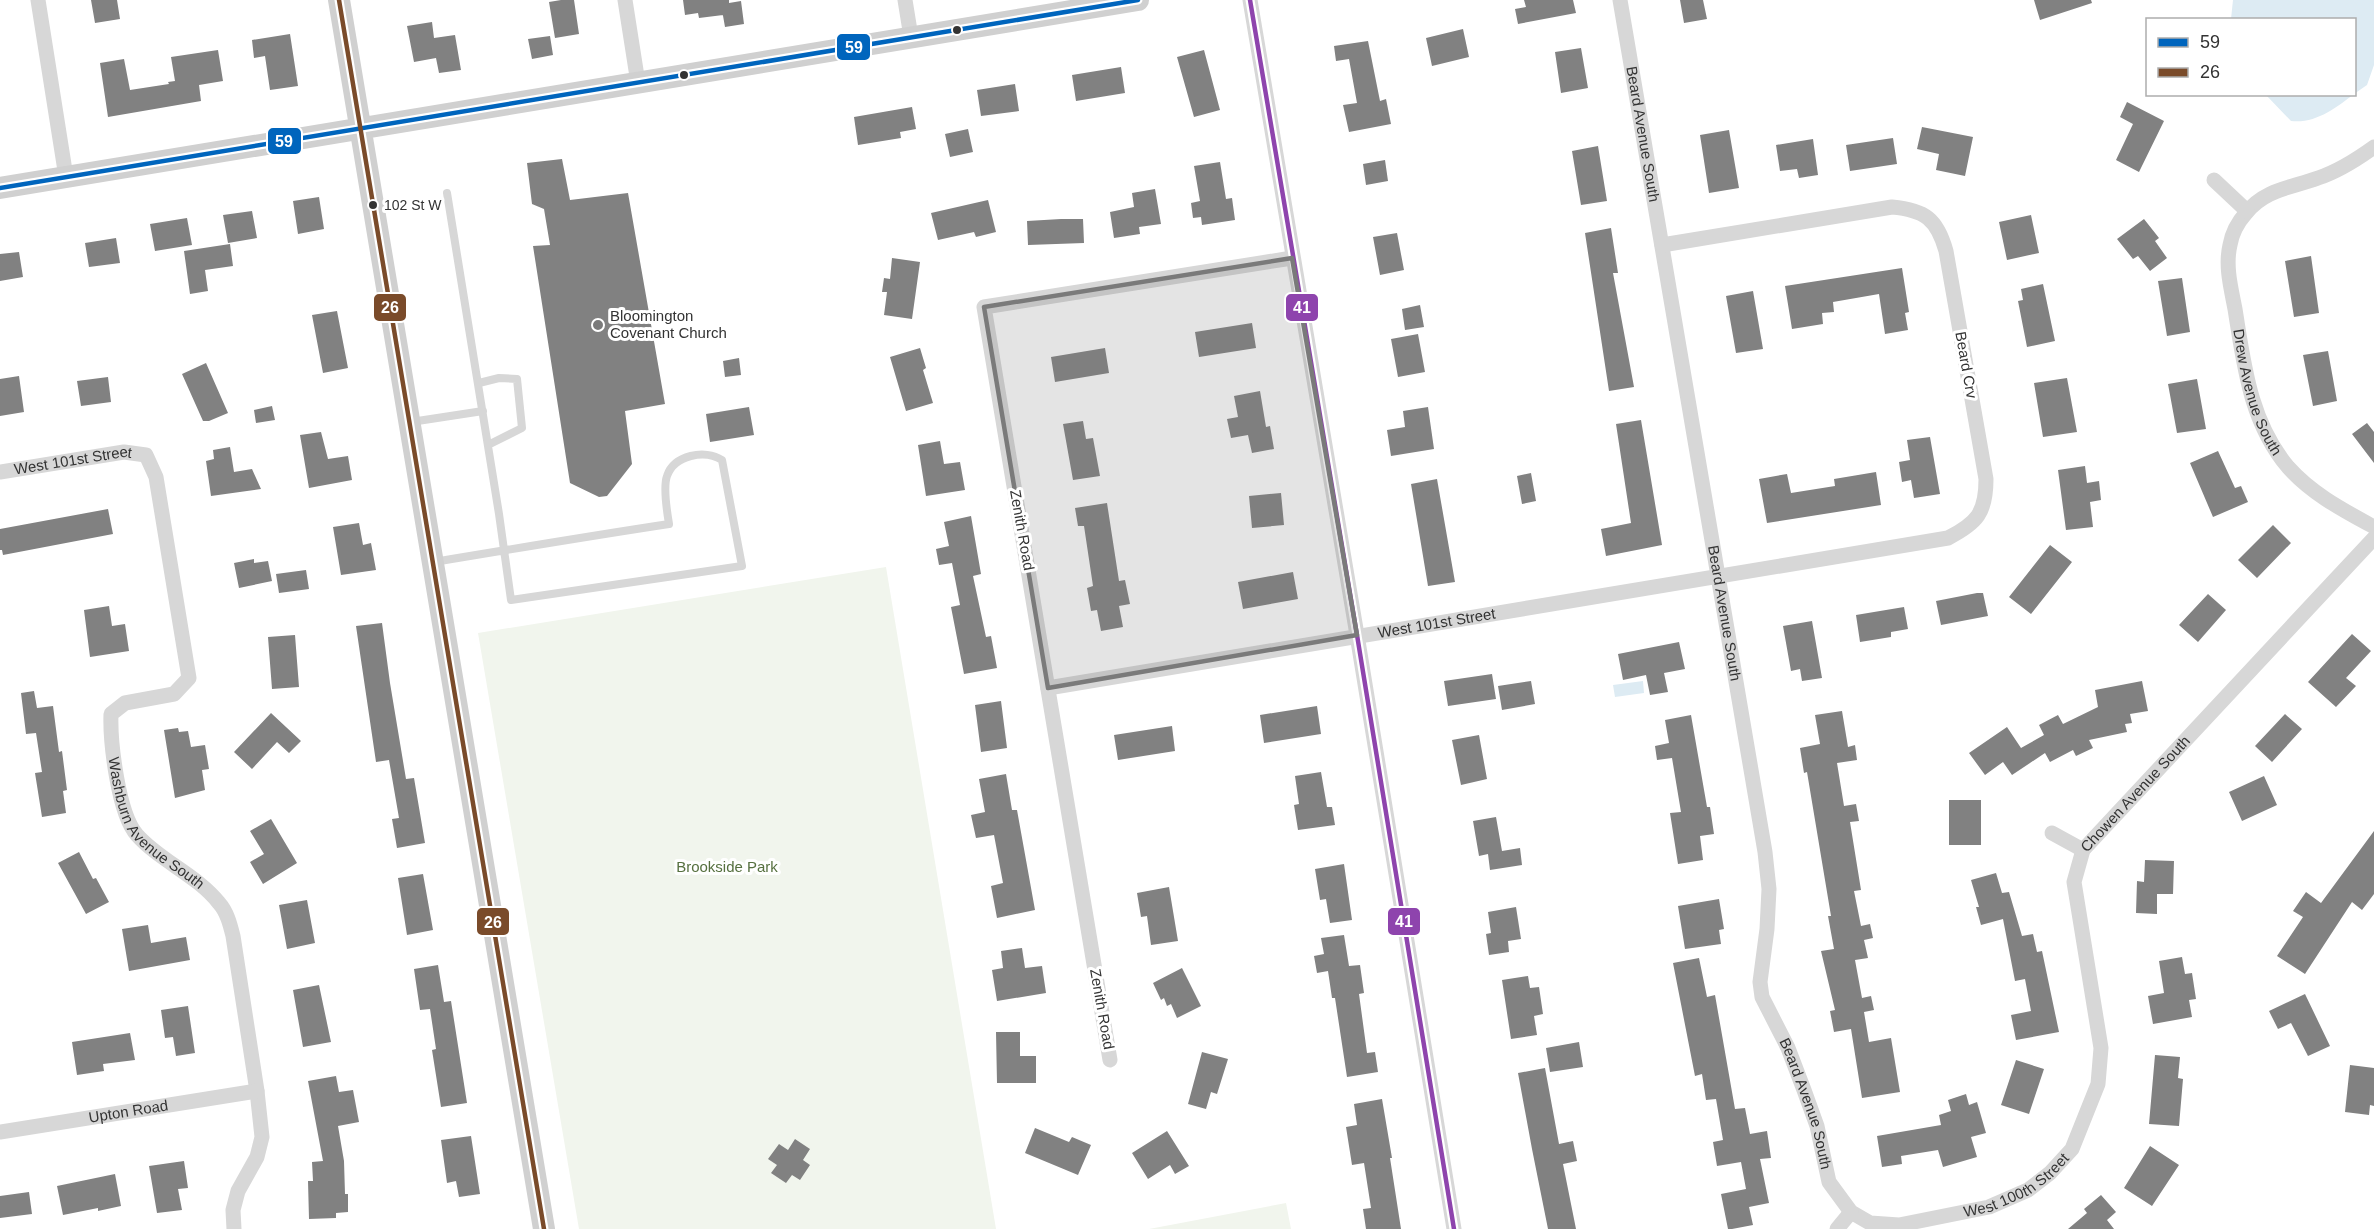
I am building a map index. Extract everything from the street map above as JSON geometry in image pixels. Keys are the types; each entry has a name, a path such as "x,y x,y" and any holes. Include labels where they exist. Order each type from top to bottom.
{"street":[{"path":"38,0 66,177"},
{"path":"339,0 544,1229"},
{"path":"625,0 638,83"},
{"path":"905,0 911,37"},
{"path":"0,188 1138,0"},
{"path":"1250,0 1454,1229"},
{"name":"Beard Avenue South","path":"1620,0 1765,852 1769,889 1760,982 1762,997 1788,1048 1804,1090 1817,1126 1829,1182 1851,1212"},
{"path":"2214,180 2247,211 2266,195 2350,165 2374,147"},
{"name":"Beard Crv","path":"1662,245 1892,207 1911,209 1928,218 1941,232 1946,251 1986,480 1986,498 1979,516 1965,530 1947,538 1718,575"},
{"name":"Drew Avenue South","path":"2247,211 2236,226 2229,246 2228,268 2246,376 2255,409 2269,439 2288,466 2313,490 2374,527"},
{"name":"Zenith Road","path":"1110,1060 984,307 1292,258"},
{"name":"West 101st Street","path":"0,472 124,452 146,455"},
{"name":"Washburn Avenue South","path":"146,455 156,477 189,678 174,694 125,703 111,714 110,731 122,800 127,818 136,834 219,902 228,918 233,936 262,1137 257,1157 238,1191 233,1210 234,1229"},
{"name":"Chowen Avenue South","path":"2073,1149 2098,1084 2101,1048 2074,882 2083,850 2374,538"},
{"name":"West 101st Street","path":"1048,688 1718,575"},
{"path":"2052,832 2083,850"},
{"name":"Upton Road","path":"0,1132 257,1091"},
{"name":"West 100th Street","path":"1851,1212 1870,1223 1899,1225 1989,1207 2028,1190 2050,1173 2073,1149"},
{"path":"1838,1229 1851,1212"}],"lane":[{"path":"433,562 504,550 669,524 666,477 676,462 697,454 714,454 723,460 742,566 510,600 504,550 479,383 447,193"},
{"path":"479,383 499,378 517,379 522,428 488,445"},
{"path":"409,422 483,411"}],"highlighted area":[{"path":"1292,258 1357,635 1048,688 984,307"}],"green space":[{"name":"Brookside Park","path":"886,567 996,1229 579,1229 478,633"},
{"path":"1286,1203 1291,1229 1149,1229"}],"shaded area":[{"path":"2233,0 2374,0 2374,65 2367,85 2356,93 2356,18 2231,18"},
{"path":"2267,96 2351,96 2325,114 2308,120 2291,121"},
{"path":"1643,681 1644,693 1615,697 1613,685"}],"building":[{"path":"91,0 117,0 120,19 95,23"},
{"path":"574,0 579,34 555,38 549,2"},
{"path":"683,0 729,0 729,3 741,1 744,24 725,27 723,15 699,18 698,13 685,15"},
{"path":"1524,0 1573,0 1576,13 1518,24 1515,9 1526,7"},
{"path":"1680,0 1703,0 1707,19 1684,23"},
{"path":"2034,0 2091,0 2092,3 2040,20"},
{"path":"432,22 434,38 455,35 461,70 439,73 436,58 414,62 407,26"},
{"path":"1463,29 1469,57 1432,66 1426,38"},
{"path":"290,34 298,86 270,90 265,56 254,58 252,40"},
{"path":"550,36 553,55 532,59 528,39"},
{"path":"1368,41 1380,101 1386,99 1391,124 1349,132 1343,105 1357,103 1349,59 1336,61 1334,46"},
{"path":"1581,48 1588,88 1561,93 1555,52"},
{"path":"218,50 223,81 199,85 201,101 108,117 100,63 124,59 130,90 175,81 171,57"},
{"path":"1204,50 1220,110 1194,117 1177,57"},
{"path":"1121,67 1125,93 1076,101 1072,75"},
{"path":"1015,84 1019,111 981,116 977,90"},
{"path":"2127,102 2164,121 2139,172 2116,160 2133,124 2120,117"},
{"path":"912,107 916,129 900,132 901,138 858,145 854,117"},
{"path":"1922,127 1973,137 1965,176 1936,170 1939,154 1917,149"},
{"path":"968,129 973,152 950,157 945,134"},
{"path":"1729,130 1739,188 1709,193 1700,135"},
{"path":"1893,138 1897,164 1850,171 1846,145"},
{"path":"1813,139 1818,175 1799,178 1797,169 1780,171 1776,145"},
{"path":"1598,146 1607,201 1581,205 1572,151"},
{"name":"Bloomington Covenant Church","path":"562,159 570,200 628,193 665,404 625,411 632,464 607,496 599,497 570,483 533,246 550,245 544,209 532,204 527,163"},
{"path":"1385,160 1388,181 1366,185 1363,164"},
{"path":"1220,162 1226,199 1232,198 1235,220 1202,225 1201,217 1193,218 1191,203 1200,201 1194,166"},
{"path":"1155,189 1161,224 1139,227 1140,234 1114,238 1110,212 1134,207 1132,193"},
{"path":"319,197 324,229 298,234 293,201"},
{"path":"988,200 996,232 976,237 974,232 938,240 931,213"},
{"path":"252,211 257,238 228,243 223,215"},
{"path":"2031,215 2039,253 2007,260 1999,222"},
{"path":"187,218 192,245 155,251 150,224"},
{"path":"1083,219 1084,243 1028,245 1027,221"},
{"path":"2144,219 2159,238 2155,241 2167,258 2150,271 2138,256 2133,259 2117,239"},
{"path":"1611,228 1618,273 1613,273 1634,387 1609,391 1585,233"},
{"path":"1397,233 1404,270 1380,275 1373,237"},
{"path":"116,238 120,263 89,267 85,243"},
{"path":"230,244 233,266 205,270 208,291 190,294 184,251"},
{"path":"19,252 23,277 0,281 0,254"},
{"path":"2311,256 2319,313 2294,317 2285,261"},
{"path":"892,258 920,262 912,319 884,315 887,292 882,292 884,278 890,279"},
{"path":"1902,268 1909,312 1905,313 1908,330 1885,334 1879,294 1833,302 1834,312 1822,313 1823,324 1792,329 1785,286"},
{"path":"2182,278 2190,332 2167,336 2158,281"},
{"path":"2043,284 2055,341 2027,347 2018,301 2023,300 2021,289"},
{"path":"1753,291 1763,349 1736,353 1726,296"},
{"path":"1420,305 1424,327 1405,330 1402,309"},
{"path":"337,311 348,368 323,373 312,315"},
{"path":"1252,323 1256,348 1199,357 1195,332"},
{"path":"1418,334 1425,372 1398,377 1391,339"},
{"path":"920,348 926,368 923,370 933,403 906,411 890,357"},
{"path":"1105,348 1109,373 1055,382 1051,357"},
{"path":"2328,351 2337,401 2313,406 2303,355"},
{"path":"739,358 741,375 725,377 723,361"},
{"path":"206,363 228,413 209,421 203,421 182,374"},
{"path":"19,376 24,412 0,416 0,379"},
{"path":"108,377 111,402 81,406 77,381"},
{"path":"2067,378 2077,432 2043,437 2034,383"},
{"path":"2197,379 2206,429 2177,433 2168,384"},
{"path":"1260,391 1266,427 1270,426 1274,449 1252,453 1248,435 1231,438 1227,419 1238,417 1234,396"},
{"path":"272,406 275,420 256,423 254,410"},
{"path":"749,407 754,435 710,442 706,414"},
{"path":"1428,407 1434,449 1391,456 1387,430 1405,427 1403,411"},
{"path":"1641,420 1662,545 1606,556 1601,529 1631,523 1616,424"},
{"path":"1083,421 1086,439 1093,438 1100,476 1073,480 1063,424"},
{"path":"2367,423 2374,432 2374,463 2352,434"},
{"path":"321,432 328,459 348,456 352,480 309,488 300,435"},
{"path":"1930,437 1940,494 1914,498 1911,480 1902,482 1899,462 1910,460 1907,440"},
{"path":"940,441 944,464 960,462 965,490 926,496 918,445"},
{"path":"230,447 234,472 252,469 261,489 211,496 206,461 214,459 213,450"},
{"path":"2218,451 2235,488 2241,486 2248,502 2213,517 2190,463"},
{"path":"2085,466 2087,483 2099,481 2101,500 2090,502 2093,527 2066,530 2058,470"},
{"path":"1876,472 1881,505 1767,523 1759,479 1787,474 1791,493 1835,486 1834,479"},
{"path":"1531,473 1536,501 1522,504 1517,476"},
{"path":"1437,479 1455,582 1428,586 1411,484"},
{"path":"1281,493 1284,525 1252,528 1249,496"},
{"path":"1107,503 1119,581 1125,580 1130,604 1119,606 1123,627 1101,631 1097,610 1091,611 1087,588 1093,586 1084,526 1078,526 1075,508"},
{"path":"108,509 113,534 3,555 0,550 0,529"},
{"path":"971,516 981,574 973,576 986,637 991,636 997,668 964,674 951,607 960,605 952,563 939,565 936,549 949,546 944,522"},
{"path":"359,523 363,545 371,543 376,570 341,575 333,527"},
{"path":"2273,525 2291,543 2257,578 2238,560"},
{"path":"2050,545 2072,562 2031,614 2009,597"},
{"path":"254,559 254,563 268,561 272,581 239,588 234,563"},
{"path":"306,570 309,589 279,593 276,574"},
{"path":"1293,572 1298,599 1243,609 1238,582"},
{"path":"1983,593 1988,616 1941,625 1936,601"},
{"path":"2208,594 2226,610 2198,642 2179,625"},
{"path":"109,606 112,626 125,624 129,651 90,657 84,610"},
{"path":"1904,607 1908,629 1891,632 1891,637 1860,642 1856,615"},
{"path":"1812,621 1822,678 1802,681 1800,669 1791,671 1783,626"},
{"path":"382,623 406,779 414,778 425,843 397,848 392,819 399,818 389,760 376,762 356,626"},
{"path":"2352,634 2371,651 2346,678 2356,686 2336,707 2308,682"},
{"path":"295,635 299,687 272,689 268,637"},
{"path":"1679,642 1685,669 1664,673 1668,692 1650,695 1646,675 1623,680 1618,654"},
{"path":"1492,674 1496,699 1448,706 1444,681"},
{"path":"1531,681 1535,704 1502,710 1498,686"},
{"path":"2142,681 2148,711 2130,714 2132,723 2125,724 2127,732 2089,740 2093,748 2076,756 2073,750 2050,762 2045,753 2012,775 2003,762 1985,775 1969,753 2007,727 2021,748 2044,735 2039,725 2058,715 2063,724 2098,707 2095,690"},
{"path":"34,691 37,708 53,706 67,790 63,791 66,813 42,817 35,773 42,772 36,733 26,734 21,693"},
{"path":"1001,701 1007,748 981,752 975,705"},
{"path":"1317,706 1321,734 1264,743 1260,715"},
{"path":"1842,711 1848,747 1855,745 1857,760 1837,763 1844,806 1856,804 1859,821 1850,822 1861,890 1854,891 1861,926 1870,924 1873,938 1864,940 1868,958 1855,960 1862,998 1871,996 1874,1010 1864,1012 1869,1042 1891,1038 1900,1092 1862,1098 1851,1029 1834,1032 1830,1011 1835,1010 1821,951 1834,949 1828,916 1831,916 1807,772 1804,773 1800,748 1820,744 1815,715"},
{"path":"271,713 301,741 289,753 277,742 252,769 234,752"},
{"path":"2285,714 2302,729 2272,762 2255,746"},
{"path":"1691,715 1714,834 1700,836 1703,860 1678,864 1670,813 1681,812 1672,758 1657,760 1655,746 1669,743 1665,720"},
{"path":"1172,726 1175,751 1118,760 1114,735"},
{"path":"178,728 179,732 188,731 191,747 205,745 209,769 202,770 205,790 175,798 164,730"},
{"path":"1479,735 1487,779 1461,785 1452,740"},
{"path":"1321,772 1327,807 1332,807 1335,825 1298,830 1294,805 1299,804 1295,776"},
{"path":"1006,774 1012,810 1017,810 1035,910 997,918 991,886 1003,883 994,835 976,838 971,815 985,812 979,779"},
{"path":"2264,776 2277,805 2242,821 2229,792"},
{"path":"1949,800 1981,800 1981,845 1949,845"},
{"path":"1496,817 1502,851 1520,848 1522,865 1490,870 1488,854 1479,856 1473,821"},
{"path":"271,819 297,863 263,884 250,862 264,854 250,831"},
{"path":"2374,831 2374,894 2362,910 2352,902 2305,974 2277,956 2303,917 2293,911 2306,892 2321,903"},
{"path":"79,852 93,879 96,878 109,902 86,914 58,863"},
{"path":"2145,860 2174,861 2173,894 2157,894 2157,914 2136,913 2137,881 2144,882"},
{"path":"1344,864 1352,920 1330,923 1326,899 1320,900 1315,869"},
{"path":"1996,873 2002,893 2009,892 2022,936 2033,934 2037,952 2042,951 2059,1032 2016,1040 2011,1015 2031,1011 2025,979 2015,981 2003,919 1981,925 1976,907 1979,907 1971,880"},
{"path":"423,874 433,930 407,935 398,878"},
{"path":"1169,887 1178,941 1151,945 1147,916 1141,917 1137,893"},
{"path":"1719,899 1724,929 1719,930 1721,944 1685,949 1678,906"},
{"path":"307,900 315,943 287,949 279,905"},
{"path":"1516,907 1521,939 1508,941 1509,952 1489,955 1486,934 1491,933 1488,912"},
{"path":"148,925 151,943 186,937 190,960 129,971 122,929"},
{"path":"1344,935 1349,966 1360,965 1364,993 1359,994 1367,1053 1375,1052 1378,1072 1347,1077 1335,998 1332,998 1328,971 1317,973 1314,956 1324,954 1321,938"},
{"path":"1022,948 1025,968 1042,966 1046,993 997,1001 992,970 1003,968 1001,951"},
{"path":"2182,957 2185,974 2192,973 2196,999 2189,1000 2192,1017 2153,1024 2148,996 2164,993 2159,961"},
{"path":"1699,958 1707,997 1715,995 1735,1109 1745,1108 1750,1134 1767,1131 1771,1158 1760,1159 1769,1203 1749,1207 1753,1225 1732,1229 1728,1229 1721,1194 1746,1189 1741,1162 1717,1166 1713,1142 1723,1140 1716,1099 1706,1100 1702,1074 1695,1076 1673,963"},
{"path":"438,965 444,1002 451,1001 467,1103 441,1107 432,1050 436,1049 430,1009 420,1010 414,969"},
{"path":"1182,968 1201,1006 1177,1018 1171,1004 1167,1006 1164,998 1161,1000 1153,983"},
{"path":"1528,976 1530,988 1539,987 1543,1014 1534,1016 1537,1035 1511,1039 1502,980"},
{"path":"319,985 331,1042 303,1047 293,990"},
{"path":"2305,994 2330,1046 2308,1056 2291,1023 2278,1029 2269,1011"},
{"path":"188,1006 195,1053 176,1056 173,1037 165,1038 161,1010"},
{"path":"996,1032 1020,1032 1020,1056 1036,1056 1036,1083 997,1083"},
{"path":"130,1033 135,1060 103,1064 104,1071 77,1075 72,1042"},
{"path":"1579,1042 1583,1067 1550,1072 1546,1048"},
{"path":"1202,1052 1228,1059 1217,1094 1211,1092 1206,1109 1188,1104"},
{"path":"2155,1055 2180,1057 2178,1078 2183,1079 2179,1126 2149,1124"},
{"path":"2016,1060 2044,1069 2029,1114 2001,1105"},
{"path":"2350,1065 2374,1068 2374,1106 2370,1105 2369,1115 2345,1112"},
{"path":"1545,1068 1559,1144 1573,1141 1577,1161 1563,1164 1576,1229 1548,1229 1532,1149 1518,1073"},
{"path":"336,1076 339,1092 353,1090 359,1122 338,1126 344,1161 345,1194 348,1194 348,1212 336,1213 336,1218 309,1219 308,1181 313,1181 312,1162 323,1161 308,1081"},
{"path":"1966,1094 1969,1105 1977,1102 1986,1133 1971,1137 1977,1157 1943,1167 1938,1150 1901,1156 1902,1164 1882,1167 1877,1136 1941,1125 1939,1115 1951,1111 1948,1100"},
{"path":"1382,1099 1401,1229 1366,1229 1363,1209 1371,1208 1364,1163 1352,1165 1346,1127 1357,1125 1354,1104"},
{"path":"1035,1128 1069,1142 1072,1137 1091,1145 1078,1175 1025,1153"},
{"path":"1167,1131 1189,1166 1175,1174 1170,1165 1148,1179 1132,1153"},
{"path":"471,1136 480,1194 459,1197 456,1181 447,1183 441,1140"},
{"path":"795,1139 810,1149 803,1160 810,1165 800,1180 792,1175 786,1183 771,1173 777,1165 768,1159 779,1144 788,1150"},
{"path":"2150,1146 2179,1165 2152,1206 2124,1188"},
{"path":"184,1161 188,1188 178,1189 182,1210 157,1213 149,1166"},
{"path":"115,1174 121,1206 63,1215 57,1186"},
{"path":"29,1192 32,1214 0,1218 0,1196"},
{"path":"2101,1195 2116,1212 2107,1220 2114,1229 2068,1229 2087,1213 2084,1209"}],"transit line":[{"name":"26","path":"339,0 544,1229"},
{"name":"59","path":"0,188 1138,0"},
{"name":"41","path":"1250,0 1454,1229"}],"place":[{"name":"102 St W","path":"373,205"},
{"name":"Bloomington Covenant Church","path":"598,325"}]}
